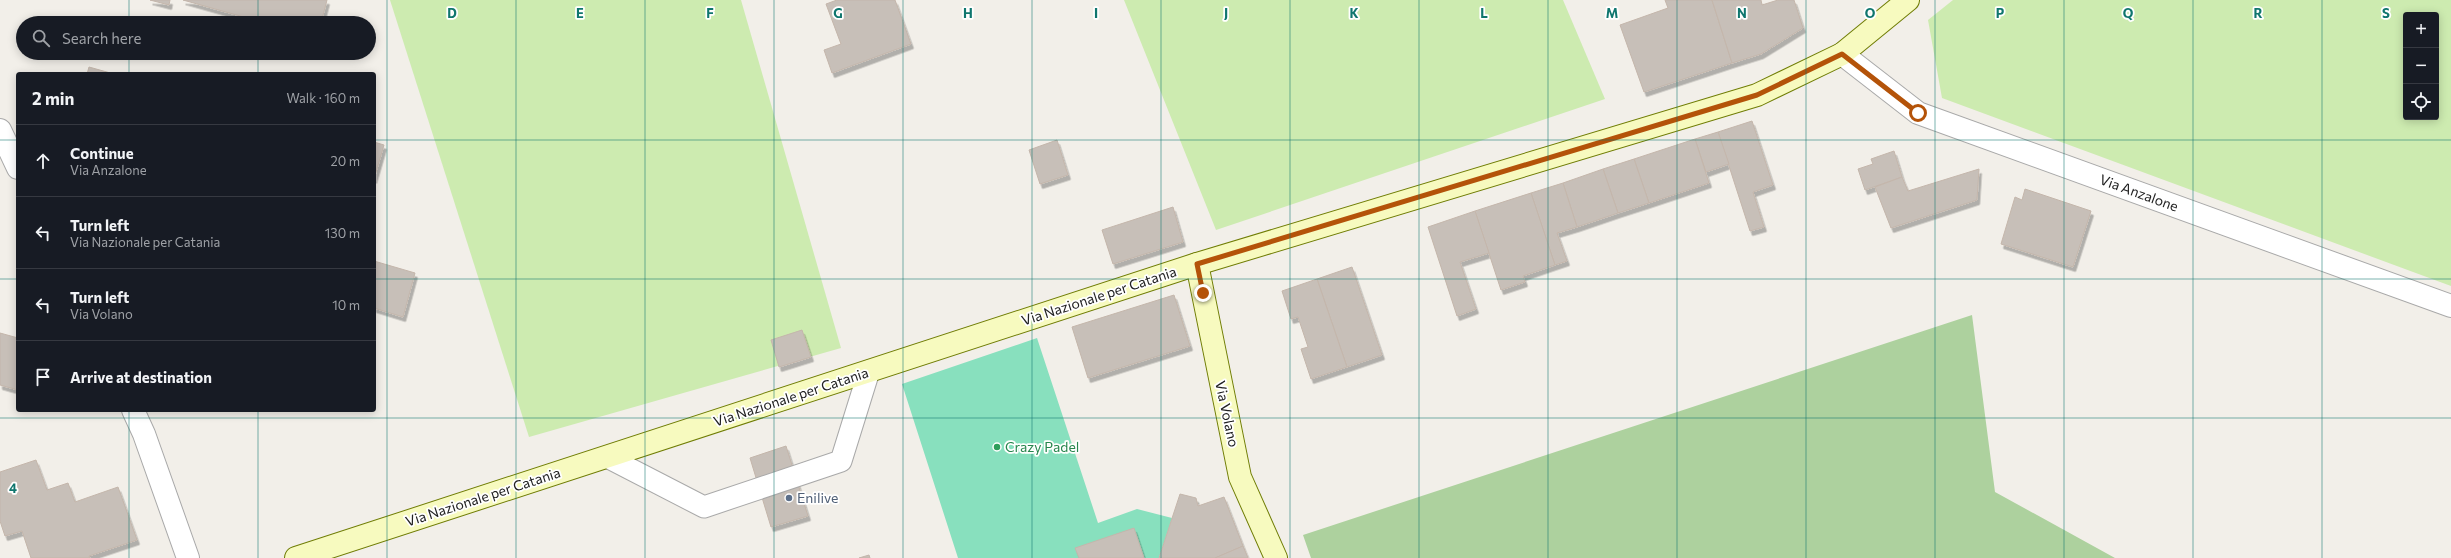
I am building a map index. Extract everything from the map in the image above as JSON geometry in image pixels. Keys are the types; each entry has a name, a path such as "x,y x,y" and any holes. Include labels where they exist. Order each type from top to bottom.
{"main road":[{"name":"Via Nazionale per Catania","path":"296,558 1197,264 1757,95 1842,54 1908,0"},
{"name":"Via Volano","path":"1197,264 1240,477 1276,558"}],"street":[{"name":"Via Anzalone","path":"1842,54 1918,113 2451,306"},
{"path":"0,130 16,164"},
{"path":"134,412 144,434 188,558"}],"lane":[{"path":"607,457 704,507 841,461 869,371"}],"green space":[{"path":"390,0 741,0 841,348 529,437"},
{"path":"1124,0 1563,0 1605,99 1216,230"},
{"path":"1953,0 2451,0 2451,286 1942,98 1928,20"},
{"path":"1972,315 1995,492 2115,558 1311,558 1303,535"},
{"name":"Crazy Padel","path":"1037,338 1098,523 1137,509 1172,518 1159,558 958,558 902,384"}],"building":[{"path":"150,0 170,0 169,5"},
{"path":"183,0 327,0 323,16 240,16"},
{"path":"837,0 895,0 911,44 832,73 824,50 841,44 826,4"},
{"path":"1665,0 1712,0 1732,63 1644,92 1620,25 1668,8"},
{"path":"1712,0 1761,0 1762,5 1778,0 1794,0 1803,28 1761,54 1732,63"},
{"path":"89,67 107,72 88,72"},
{"path":"1752,121 1773,185 1753,192 1764,227 1750,231 1718,132"},
{"path":"1718,132 1729,164 1706,172 1695,139"},
{"path":"1695,139 1709,183 1649,203 1634,159"},
{"path":"1057,140 1068,175 1040,184 1029,150"},
{"path":"376,143 384,145 376,172"},
{"path":"1894,151 1902,177 1865,190 1858,169 1873,164 1871,159"},
{"path":"1634,159 1649,203 1618,213 1603,169"},
{"path":"1603,169 1618,213 1577,227 1563,183"},
{"path":"1979,169 1977,200 1891,228 1875,187 1902,177 1908,191"},
{"path":"1563,183 1577,227 1557,233 1567,261 1555,265 1531,193"},
{"path":"2025,189 2091,211 2073,267 2001,244 2015,197 2022,200"},
{"path":"1531,193 1555,265 1523,276 1525,282 1501,290 1475,211"},
{"path":"1173,207 1183,242 1113,264 1102,230"},
{"path":"1475,211 1489,253 1460,262 1476,309 1457,316 1428,227"},
{"path":"376,262 415,273 403,317 376,309"},
{"path":"1352,267 1382,355 1347,367 1317,279"},
{"path":"1317,279 1347,367 1311,379 1301,349 1308,347 1298,317 1291,319 1282,291"},
{"path":"1174,295 1190,346 1088,378 1072,327"},
{"path":"802,330 811,357 779,367 771,340"},
{"path":"0,333 16,337 16,389 0,385"},
{"path":"786,446 808,516 771,527 750,458"},
{"path":"36,460 47,490 68,483 75,502 118,487 137,540 89,556 90,558 31,558 22,531 5,536 0,521 0,472"},
{"path":"1180,494 1196,498 1198,506 1224,497 1243,546 1215,558 1159,558"},
{"path":"1134,528 1144,558 1079,558 1075,548"},
{"path":"1243,546 1248,558 1215,558"},
{"path":"869,555 870,558 859,558"}],"place":[{"name":"Crazy Padel","path":"997,447"},
{"name":"Enilive","path":"789,498"}],"route":[{"path":"1203,293 1197,264 1757,95 1842,54 1918,113"}]}
